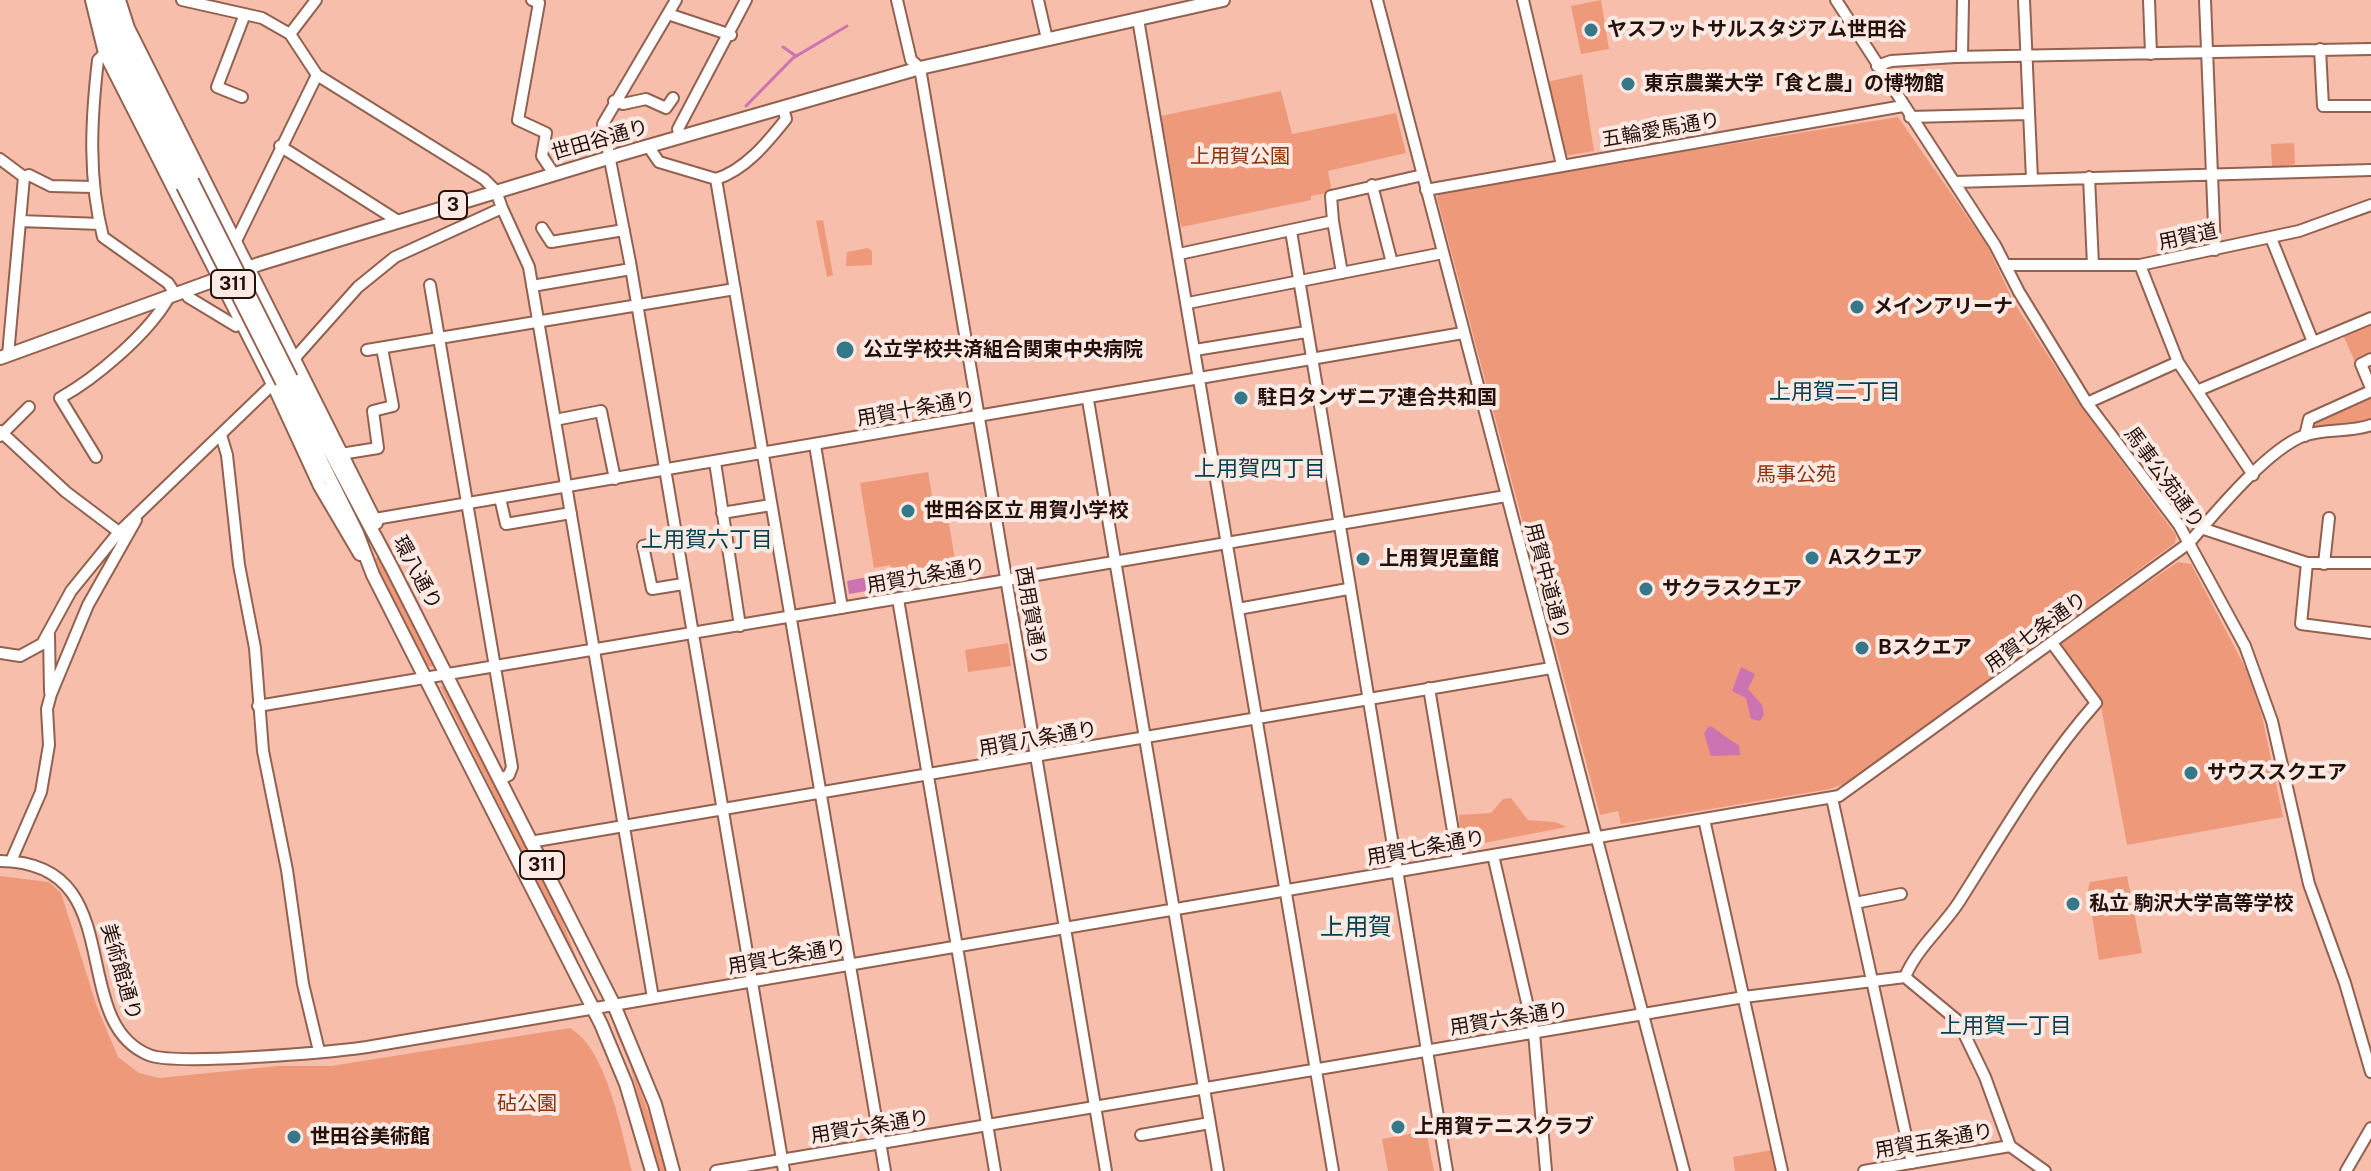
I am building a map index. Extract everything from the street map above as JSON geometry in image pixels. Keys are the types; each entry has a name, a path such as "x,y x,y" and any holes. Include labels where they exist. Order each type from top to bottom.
{"main road":[{"path":"92,0 105,53 219,278 282,381"},
{"name":"環八通り","path":"100,0 121,63 188,183"},
{"name":"環八通り","path":"111,0 131,61 357,533 373,575 593,1008 626,1084 652,1171"},
{"path":"119,0 128,28 234,245 375,519 392,568"},
{"name":"世田谷通り","path":"4,357 178,296 247,268 610,157 920,68 1200,2 1223,0"},
{"name":"環八通り","path":"282,381 392,568 614,1005 655,1104 673,1171"}],"street":[{"path":"182,0 220,4 262,18 290,34 317,75 416,133 496,191 529,267 653,998"},
{"path":"290,34 316,0"},
{"path":"532,0 539,3 518,120 546,133 542,156 554,174"},
{"path":"676,0 671,15 614,101 603,124 631,269 783,1165"},
{"path":"680,138 678,129 731,35 746,0"},
{"name":"西用賀通り","path":"897,0 911,60 920,68 1106,1171"},
{"path":"1038,0 1047,39"},
{"name":"用賀中道通り","path":"1377,0 1684,1171"},
{"path":"1523,0 1562,165"},
{"name":"馬事公苑通り","path":"1836,0 1955,182 2087,403 2189,543 2245,646 2264,696 2307,876 2345,983 2371,1072"},
{"path":"1962,56 1963,0"},
{"path":"2024,0 2032,179"},
{"path":"2149,0 2151,54"},
{"path":"2205,0 2215,250"},
{"path":"242,97 217,87 245,14"},
{"path":"671,15 731,35"},
{"path":"1138,19 1333,1171"},
{"path":"2320,49 2323,106 2371,106"},
{"path":"1877,66 1891,61 1962,56 2371,49"},
{"path":"105,53 98,60 92,118 93,187 103,237 168,283 178,296 236,326"},
{"path":"234,245 317,75"},
{"path":"614,101 623,104 646,99 666,108 673,98"},
{"name":"五輪愛馬通り","path":"1426,190 1903,106"},
{"path":"648,146 659,162 716,179 748,161 774,135 786,119 783,108"},
{"path":"1910,117 2028,114"},
{"path":"280,146 398,221"},
{"path":"0,159 24,177"},
{"path":"1955,182 2371,170"},
{"path":"24,177 29,175 51,186 93,187"},
{"path":"1342,273 1331,196 1423,175"},
{"path":"4,357 24,177"},
{"path":"2089,177 2093,265"},
{"path":"716,179 885,1171"},
{"path":"1372,185 1392,263"},
{"name":"用賀道","path":"2006,265 2140,265 2271,238 2371,205"},
{"path":"293,360 358,287 395,257 502,208"},
{"path":"20,221 100,224"},
{"path":"1179,254 1333,221"},
{"path":"542,228 551,242 624,230"},
{"path":"1291,231 1337,524 1447,1171"},
{"path":"2271,238 2313,342"},
{"path":"1188,303 1443,253"},
{"path":"2140,265 2178,362 2253,475"},
{"path":"532,286 631,269"},
{"path":"430,285 512,767 509,775 499,780"},
{"path":"367,350 735,289"},
{"path":"96,457 60,398 83,385 178,296"},
{"path":"2199,390 2371,318"},
{"path":"1195,350 1306,332"},
{"name":"用賀十条通り","path":"375,519 1088,400 1463,333"},
{"path":"341,454 378,448 373,411 393,406 382,348"},
{"path":"2369,429 2305,436 2309,419 2371,390 2361,364 2371,359"},
{"path":"2087,403 2178,362"},
{"path":"0,653 28,654 49,635 71,591 119,532 145,504 282,381"},
{"path":"1088,400 1218,1171"},
{"path":"29,407 1,434 66,492 119,532"},
{"path":"555,420 601,411 615,479"},
{"path":"221,435 227,455 237,551 255,648 258,706 303,984 319,1051"},
{"name":"用賀七条通り","path":"593,1008 1832,798 1847,792 2189,543 2277,452 2305,436"},
{"path":"815,445 842,608"},
{"path":"715,462 740,626"},
{"name":"用賀九条通り","path":"258,706 1506,496"},
{"path":"500,498 506,524 571,513"},
{"path":"5,861 41,792 49,745 47,709 51,694 88,605 145,504"},
{"path":"722,513 771,505"},
{"path":"2324,564 2329,518"},
{"path":"2201,528 2307,563 2371,563"},
{"path":"675,539 643,546 652,589 683,584"},
{"path":"2307,563 2301,624 2371,633"},
{"path":"1238,609 1348,589"},
{"path":"898,599 995,1171"},
{"path":"49,635 51,694"},
{"path":"2045,1171 2010,1146 1985,1077 1958,1021 1905,977 1912,961 1957,905 2055,750 2096,703 2052,643"},
{"name":"用賀八条通り","path":"530,842 1551,668"},
{"path":"1429,688 1458,861"},
{"path":"1832,798 1872,981 1906,1166"},
{"path":"1704,819 1782,1171"},
{"path":"1493,855 1534,1033 1546,1171"},
{"name":"美術館通り","path":"5,861 40,869 52,876 83,909 113,1023 132,1046 164,1059 339,1051 593,1008"},
{"path":"1855,903 1901,894"},
{"name":"用賀六条通り","path":"716,1171 783,1165 880,1143 1744,997 1905,977"},
{"path":"1141,1135 1210,1123"},
{"path":"2346,1171 2371,1128"},
{"name":"用賀五条通り","path":"1864,1171 2010,1146"}],"green space":[{"name":"ヤスフットサルスタジアム世田谷","path":"1601,0 1609,49 1581,54 1571,6"},
{"path":"1582,74 1594,151 1565,156 1547,82"},
{"name":"上用賀公園","path":"1281,91 1292,134 1396,113 1406,153 1328,171 1332,192 1311,196 1311,200 1181,227 1161,116"},
{"name":"馬事公苑","path":"1898,117 1987,245 2013,301 2080,405 2176,535 2175,543 1847,783 1830,789 1621,824 1618,811 1600,815 1437,198 1440,191"},
{"path":"2294,143 2295,164 2272,168 2271,144"},
{"path":"823,220 833,275 827,277 816,221"},
{"path":"868,248 872,251 872,265 846,266 847,252"},
{"path":"2371,323 2371,355 2355,362 2343,335"},
{"path":"2371,394 2371,422 2309,431 2312,421"},
{"path":"928,472 934,508 946,507 957,571 893,582 890,565 874,568 860,483"},
{"path":"379,556 432,667 426,665 374,560"},
{"path":"2178,562 2191,564 2248,673 2262,716 2283,817 2127,845 2100,701 2058,643"},
{"path":"1008,643 1011,666 968,672 965,650"},
{"path":"440,686 445,687 558,910 585,980"},
{"path":"1511,798 1528,820 1555,822 1567,827 1468,846 1460,837 1459,815 1491,813 1503,799"},
{"name":"砧公園","path":"0,876 49,882 61,893 97,1007 118,1057 139,1073 159,1078 278,1066 331,1066 570,1028 583,1039 603,1072 632,1171 0,1171"},
{"path":"2127,876 2142,953 2099,960 2088,890 2090,882"},
{"path":"617,1028 652,1122 665,1171 658,1171 630,1065 615,1030"},
{"path":"1426,1131 1434,1171 1388,1171 1382,1139"},
{"path":"1772,1150 1776,1171 1735,1171 1733,1157"}],"shaded area":[{"path":"882,574 885,588 849,594 847,581"},
{"path":"1741,667 1755,674 1748,689 1762,705 1764,715 1760,721 1751,719 1746,698 1732,691"},
{"path":"1709,726 1739,745 1740,755 1711,756 1704,733"}],"waterway":[{"path":"746,106 793,58 847,26"},
{"path":"783,47 796,56"}],"place":[{"name":"ヤスフットサルスタジアム世田谷","path":"1591,30"},
{"name":"東京農業大学「食と農」の博物館","path":"1628,84"},
{"name":"メインアリーナ","path":"1857,307"},
{"name":"公立学校共済組合関東中央病院","path":"845,350"},
{"name":"駐日タンザニア連合共和国","path":"1241,398"},
{"name":"世田谷区立 用賀小学校","path":"908,511"},
{"name":"Aスクエア","path":"1812,558"},
{"name":"上用賀児童館","path":"1363,559"},
{"name":"サクラスクエア","path":"1646,589"},
{"name":"Bスクエア","path":"1862,648"},
{"name":"サウススクエア","path":"2191,773"},
{"name":"私立 駒沢大学高等学校","path":"2073,904"},
{"name":"上用賀テニスクラブ","path":"1398,1127"},
{"name":"世田谷美術館","path":"294,1137"}],"district":[{"name":"上用賀二丁目","path":"1835,392"},
{"name":"上用賀四丁目","path":"1260,469"},
{"name":"上用賀六丁目","path":"707,540"},
{"name":"上用賀","path":"1356,928"},
{"name":"上用賀一丁目","path":"2006,1026"}]}
